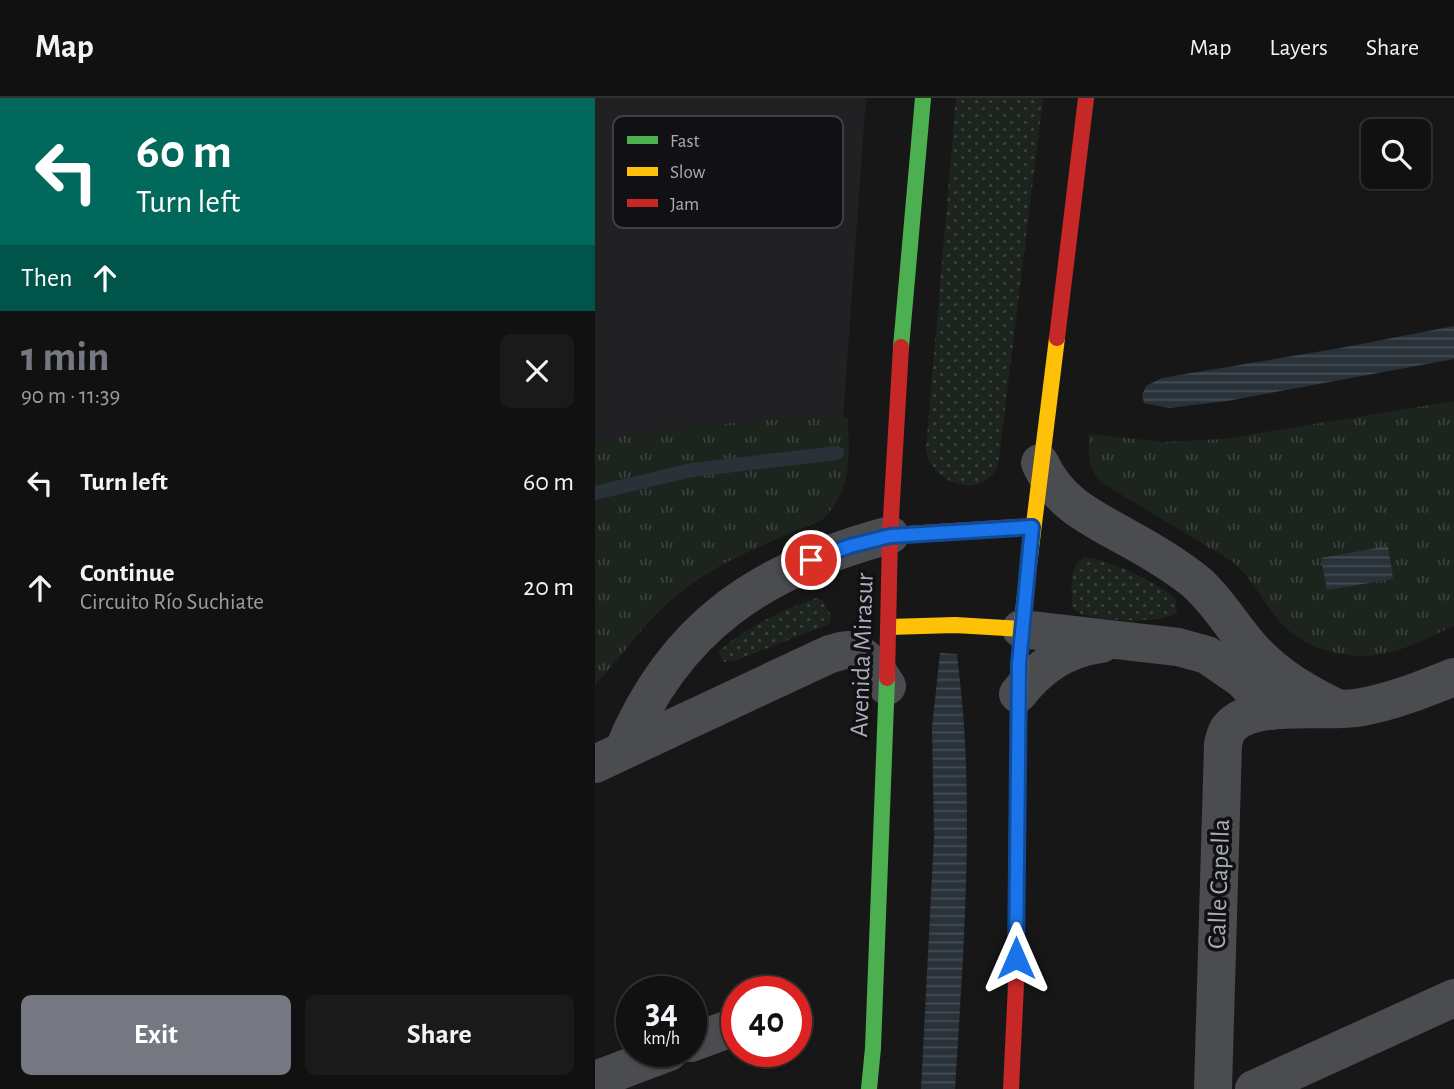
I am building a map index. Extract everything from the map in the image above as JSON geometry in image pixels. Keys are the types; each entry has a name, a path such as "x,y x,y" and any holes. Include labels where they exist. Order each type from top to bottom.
{"street":[{"name":"Avenida Mirasur","path":"869,1089 873,1048 887,686 890,536 900,363 923,98"},
{"path":"1011,1089 1016,984 1021,629 1086,98"},
{"path":"1040,463 1049,482 1087,516 1123,535 1195,582 1213,599 1252,649 1273,670 1295,686 1341,710"},
{"path":"609,758 636,720 652,690 694,638 718,615 746,595 811,560 890,536 1032,527 1109,528"},
{"path":"609,758 889,626 955,624 1178,647 1207,655 1242,679 1272,711"},
{"path":"1018,694 1033,676 1051,661 1071,651 1117,641"},
{"path":"830,654 845,650 862,657 879,673 887,686"},
{"name":"Calle Capella","path":"1213,1089 1223,744 1227,729 1248,715 1272,711 1341,710 1385,702 1454,677"},
{"path":"1254,1089 1454,998"},
{"path":"595,1080 629,1067"}],"shaded area":[{"path":"595,98 866,98 843,419 768,420 706,425 595,440"},
{"path":"1454,326 1454,359 1227,401 1169,408 1144,403 1142,395 1146,386 1162,378"},
{"path":"1388,546 1393,579 1327,590 1321,558"},
{"path":"940,653 957,654 962,699 967,787 965,916 955,1089 921,1089 934,837 932,727"}],"green space":[{"path":"956,98 1043,98 998,466 990,477 969,485 946,479 930,461 926,449"},
{"path":"1454,401 1454,626 1389,653 1346,655 1305,642 1283,625 1233,562 1102,483 1094,473 1090,461 1089,434 1163,442 1223,439"},
{"path":"848,418 848,460 844,485 832,509 822,520 723,564 687,588 650,620 595,685 595,440 706,425"},
{"path":"1084,557 1119,567 1159,587 1176,600 1177,612 1171,616 1148,620 1105,619 1079,613 1072,606 1072,578 1075,566"},
{"path":"817,598 822,600 831,615 827,625 737,660 724,662 718,652 740,635 777,614"}],"waterway":[{"path":"595,493 692,470 837,453"}],"traffic: fast":[{"path":"901,347 923,98"},
{"path":"869,1089 873,1048 887,678"}],"traffic: slow":[{"path":"1018,759 1021,629 1057,338"},
{"path":"889,627 955,625 1021,629"}],"traffic: jam":[{"path":"1057,338 1086,98"},
{"path":"887,678 890,535 901,347"},
{"path":"890,535 1032,526"},
{"path":"1011,1089 1016,984 1018,759"}],"route":[{"path":"811,560 890,536 1032,527 1019,664 1016,958"}]}
